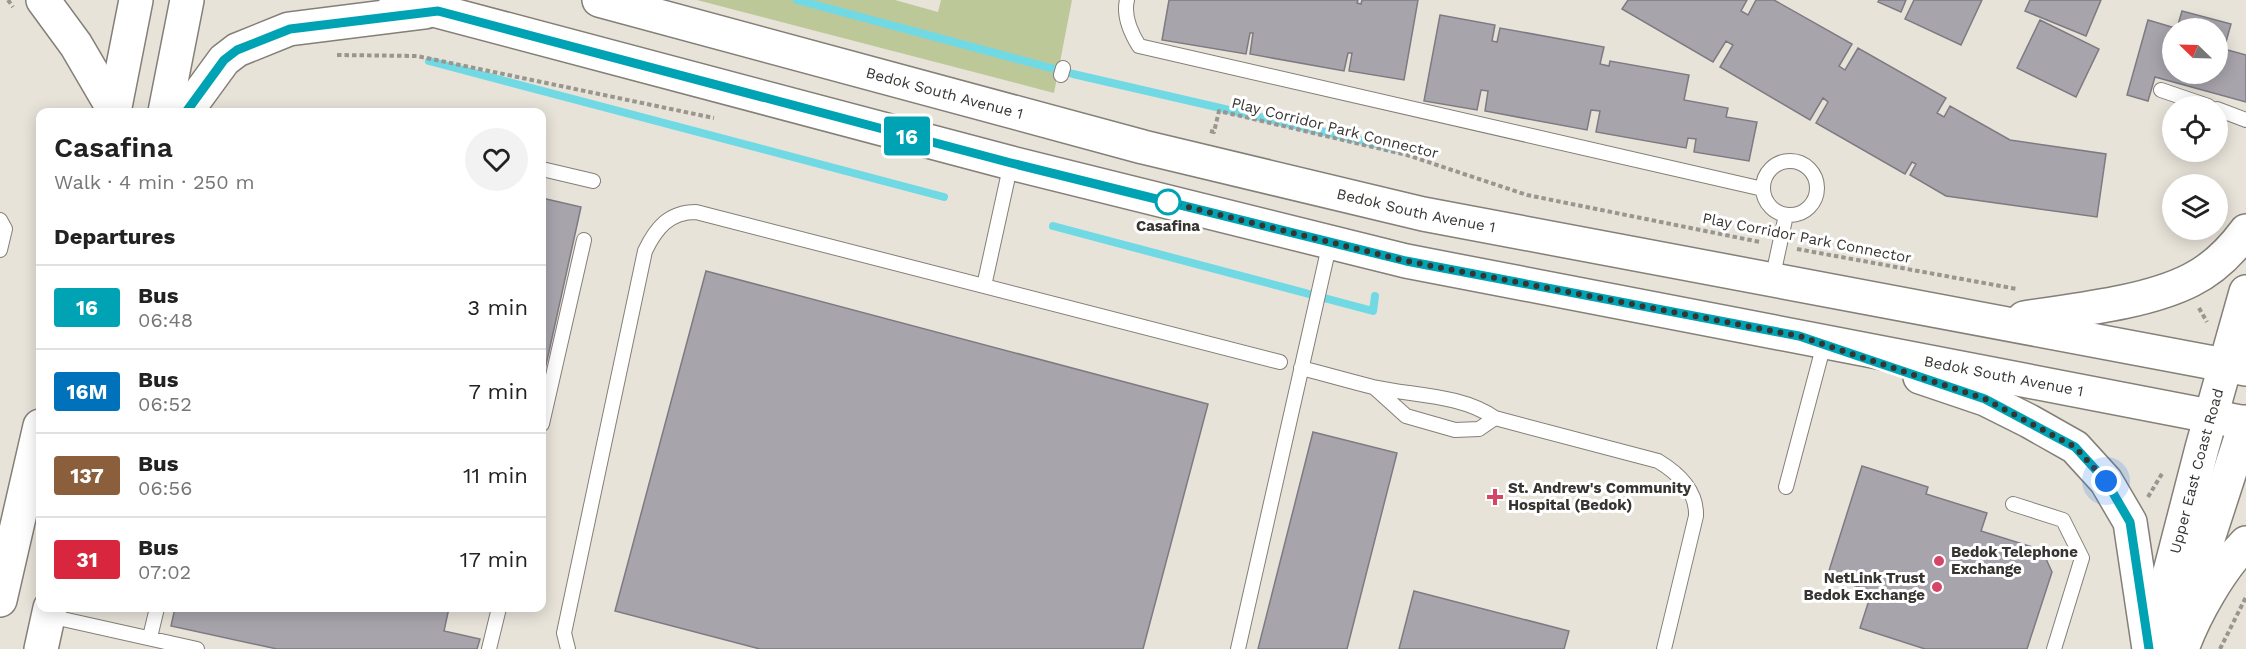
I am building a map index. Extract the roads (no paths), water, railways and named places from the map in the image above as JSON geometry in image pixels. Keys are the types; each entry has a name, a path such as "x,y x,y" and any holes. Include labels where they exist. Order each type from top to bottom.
{"main road":[{"path":"43,0 76,45 112,108"},
{"path":"115,108 136,0"},
{"path":"166,108 188,0"},
{"name":"Bedok South Avenue 1","path":"396,0 1011,163 1406,261 2246,423"},
{"name":"Bedok South Avenue 1","path":"599,0 1154,150 1423,214 1918,308 2002,321 2235,367"},
{"path":"189,108 224,60 237,50 279,33 290,29 438,11"},
{"path":"2002,321 2087,308 2162,292 2197,277 2234,248 2246,231"},
{"name":"Upper East Coast Road","path":"2150,649 2210,416 2235,367 2246,292"},
{"path":"1812,340 1985,399 2075,447 2106,481 2130,522 2150,649"},
{"name":"Upper East Coast Road","path":"2172,649 2246,423"},
{"path":"0,600 36,443"},
{"path":"2181,649 2197,615 2234,555 2246,543"},
{"path":"41,649 50,612"}],"lane":[{"path":"1127,0 1130,30 1139,46 1763,189"},
{"path":"2161,90 2179,96"},
{"path":"2228,114 2246,120"},
{"path":"1785,161 1794,161 1804,164 1811,170 1818,187 1812,205 1796,215 1786,215 1770,206 1763,189 1769,171 1785,161"},
{"path":"984,286 1011,163"},
{"path":"546,171 593,181"},
{"path":"568,649 564,633 645,251 655,231 669,218 684,212 696,212 1280,362"},
{"path":"1772,280 1786,215"},
{"path":"0,220 4,229 0,250"},
{"path":"546,406 584,240"},
{"path":"1238,649 1330,242"},
{"path":"1786,487 1812,340"},
{"path":"1300,368 1374,387 1465,403 1482,409 1495,418 1658,461 1674,470 1686,484 1694,501 1696,516 1664,649"},
{"path":"1374,387 1406,416 1455,430 1479,429 1495,418"},
{"path":"2013,504 2063,520 2082,558 2054,649"},
{"path":"50,612 197,649"},
{"path":"150,637 156,612"},
{"path":"489,649 498,612"}],"waterway":[{"path":"797,0 1073,74 1403,150"},
{"path":"429,61 944,197"},
{"path":"1053,226 1373,311 1375,296"}],"place":[{"name":"Casafina","path":"1168,202"},
{"name":"St. Andrew's Community Hospital (Bedok)","path":"1495,497"},
{"name":"Bedok Telephone Exchange","path":"1939,561"},
{"name":"NetLink Trust Bedok Exchange","path":"1937,587"}]}
